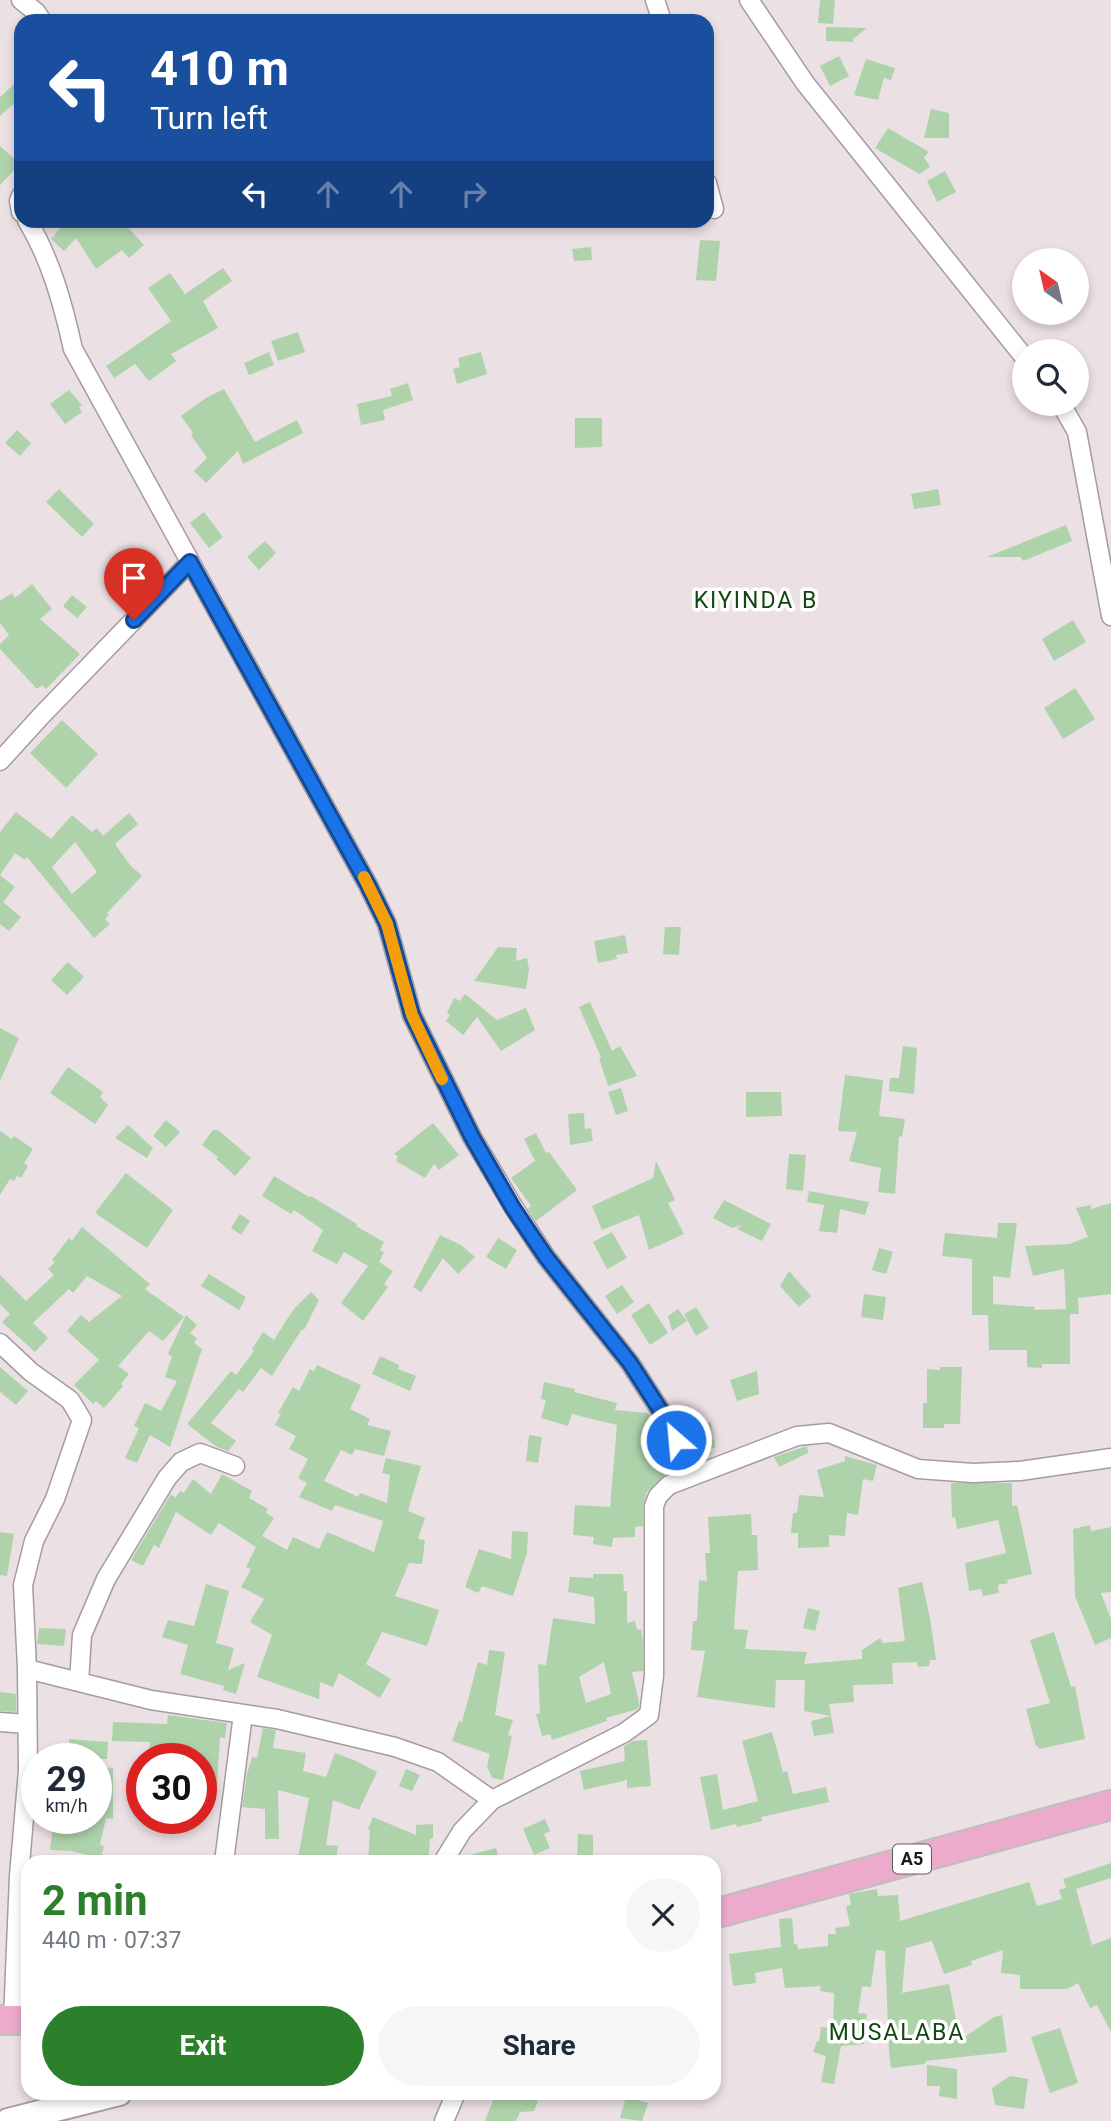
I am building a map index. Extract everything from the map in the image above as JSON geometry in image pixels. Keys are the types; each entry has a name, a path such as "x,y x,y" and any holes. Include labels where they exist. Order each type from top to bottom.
{"main road":[{"name":"A5","path":"721,1912 1111,1805"},
{"path":"8,2121 91,2100"}],"street":[{"path":"21,0 37,14"},
{"path":"749,0 805,83 1012,342"},
{"path":"31,228 50,266 65,309 74,349 387,924 412,1015 466,1126 513,1208 546,1257 630,1363 666,1419 676,1440 684,1478"},
{"path":"1068,416 1077,432 1110,605"},
{"path":"0,761 190,562"},
{"path":"0,1343 31,1372 70,1400 82,1420 55,1499 34,1541 23,1585 28,1771 19,1876 14,2020"},
{"path":"447,1855 462,1831 492,1800 624,1733 649,1715 654,1676 654,1506 658,1496 669,1485 797,1436 815,1433 829,1433 918,1469 974,1474 1020,1471 1111,1458"},
{"path":"79,1682 82,1635 86,1624 106,1579 167,1478 181,1462 200,1453 235,1466"},
{"path":"27,1669 151,1700 277,1718 395,1747 438,1762 492,1800"},
{"path":"225,1855 243,1714"},
{"path":"0,1722 27,1724"},
{"path":"444,2121 453,2100"}],"building":[{"path":"820,0 835,0 833,24 818,23"},
{"path":"826,27 867,28 853,39 853,42 826,41"},
{"path":"839,56 849,76 830,86 820,66"},
{"path":"866,59 895,68 891,80 884,78 878,100 854,95"},
{"path":"14,84 14,103 0,116 0,97"},
{"path":"931,109 949,113 949,138 924,138"},
{"path":"888,128 929,152 924,157 930,167 919,174 875,148"},
{"path":"0,146 14,159 14,170 0,185"},
{"path":"945,171 956,192 937,202 927,181"},
{"path":"60,228 128,228 144,245 129,258 122,250 96,269 76,238 64,251 51,239"},
{"path":"700,240 720,241 716,281 696,280"},
{"path":"591,247 592,260 574,261 572,249"},
{"path":"223,268 232,281 203,301 218,328 171,354 176,361 149,381 135,364 114,378 106,366 171,321 148,288 170,273 185,294"},
{"path":"298,332 305,352 278,361 271,341"},
{"path":"269,352 274,365 249,375 244,363"},
{"path":"481,352 487,374 457,384 453,369 460,367 458,358"},
{"path":"408,383 413,400 383,410 385,420 361,425 357,404 392,396 390,389"},
{"path":"224,389 255,442 297,420 303,433 243,464 238,451 206,483 194,471 207,458 181,416"},
{"path":"69,390 82,405 79,407 82,412 65,424 50,404"},
{"path":"575,418 602,418 602,447 575,448"},
{"path":"17,430 31,443 20,456 5,443"},
{"path":"59,489 94,524 82,537 46,502"},
{"path":"938,489 941,505 914,509 911,494"},
{"path":"204,512 223,537 209,548 190,523"},
{"path":"1066,525 1072,541 1023,561 1021,557 987,557"},
{"path":"265,541 276,553 259,570 247,557"},
{"path":"32,584 52,609 40,619 80,654 46,689 42,685 37,689 0,649 0,644 9,635 0,623 0,601 12,593 15,598"},
{"path":"72,595 87,607 77,618 63,606"},
{"path":"1073,620 1086,642 1054,661 1042,639"},
{"path":"1075,688 1095,719 1063,739 1044,708"},
{"path":"62,720 98,754 66,788 30,753"},
{"path":"16,812 51,839 72,815 92,832 97,828 103,836 129,813 138,824 115,844 142,876 107,913 109,915 105,919 110,924 94,938 27,857 25,860 15,853 0,875 0,832","holes":["75,842 97,872 72,894 52,867"]},
{"path":"0,875 15,887 3,902 21,917 9,931 0,924"},
{"path":"665,927 681,927 679,955 663,954"},
{"path":"625,935 628,953 616,955 617,959 598,963 594,941"},
{"path":"498,947 517,948 516,961 527,958 529,969 526,989 474,981"},
{"path":"68,962 84,977 67,995 51,980"},
{"path":"465,994 497,1020 526,1008 535,1030 501,1051 477,1017 463,1035 446,1021 454,998 460,1001"},
{"path":"590,1002 612,1051 620,1046 637,1076 608,1086 599,1058 601,1057 579,1007"},
{"path":"0,1028 19,1038 0,1081"},
{"path":"903,1046 917,1048 914,1094 889,1091 890,1078 899,1078"},
{"path":"68,1067 103,1092 100,1097 108,1105 95,1124 50,1093"},
{"path":"845,1075 883,1080 879,1116 905,1119 902,1137 899,1136 895,1194 878,1192 881,1168 849,1161 857,1132 838,1131"},
{"path":"621,1088 628,1111 616,1115 608,1092"},
{"path":"746,1092 781,1092 782,1116 746,1117"},
{"path":"584,1113 585,1129 591,1128 593,1141 570,1145 568,1114"},
{"path":"166,1120 180,1132 166,1147 153,1136"},
{"path":"433,1123 459,1155 439,1170 434,1164 425,1178 396,1161 398,1156 394,1154"},
{"path":"128,1125 153,1148 147,1158 115,1138"},
{"path":"213,1130 218,1130 251,1158 235,1176 216,1159 218,1157 202,1145"},
{"path":"0,1131 12,1139 14,1136 33,1149 24,1163 28,1166 21,1178 17,1176 14,1181 10,1179 0,1195"},
{"path":"536,1133 546,1153 549,1152 577,1190 536,1221 528,1209 531,1206 511,1178 535,1161 524,1139"},
{"path":"789,1154 806,1155 803,1191 786,1189"},
{"path":"656,1161 675,1200 668,1203 684,1234 649,1250 639,1215 602,1230 592,1206 653,1178"},
{"path":"126,1173 173,1210 147,1248 95,1213"},
{"path":"274,1176 384,1242 380,1250 384,1252 379,1262 393,1271 384,1284 388,1287 363,1321 341,1303 368,1266 344,1252 337,1264 312,1251 323,1230 294,1210 291,1214 262,1196"},
{"path":"809,1191 869,1202 865,1215 840,1209 837,1233 819,1231 824,1205 807,1202"},
{"path":"724,1200 771,1224 762,1241 737,1229 742,1225 732,1228 713,1218"},
{"path":"1111,1203 1111,1294 1078,1298 1079,1314 1070,1314 1070,1364 1027,1367 1027,1350 989,1350 988,1315 972,1315 972,1259 942,1256 945,1233 997,1238 998,1223 1017,1223 1010,1278 993,1276 993,1304 1035,1307 1034,1310 1066,1309 1064,1269 1033,1276 1025,1246 1069,1244 1088,1237 1076,1208 1091,1205 1091,1209"},
{"path":"240,1214 250,1221 241,1235 231,1228"},
{"path":"82,1227 150,1284 145,1289 184,1317 163,1341 149,1331 118,1366 129,1374 121,1384 123,1386 104,1408 96,1401 93,1404 74,1385 99,1360 67,1331 81,1315 89,1322 122,1296 87,1276 73,1293 69,1289 33,1323 48,1338 35,1352 2,1322 10,1314 0,1304 0,1275 26,1301 54,1275 48,1269 55,1262 52,1260 69,1238 72,1241"},
{"path":"612,1232 627,1258 607,1269 593,1242"},
{"path":"440,1235 461,1245 475,1257 458,1274 443,1258 421,1292 413,1287"},
{"path":"498,1238 517,1250 506,1269 486,1257"},
{"path":"879,1248 893,1252 886,1274 872,1270"},
{"path":"789,1271 811,1296 799,1307 780,1286"},
{"path":"209,1274 246,1297 239,1310 201,1286"},
{"path":"622,1285 634,1302 617,1314 605,1296"},
{"path":"311,1292 319,1300 304,1330 302,1329 272,1376 261,1368 243,1392 239,1389 211,1423 236,1441 228,1451 217,1447 187,1424 231,1371 236,1375 254,1351 252,1349 263,1332 274,1340 293,1310"},
{"path":"864,1294 886,1297 883,1320 861,1317"},
{"path":"649,1303 668,1333 650,1345 631,1315"},
{"path":"696,1307 709,1328 696,1336 684,1314"},
{"path":"678,1309 687,1321 672,1331 668,1316"},
{"path":"186,1315 197,1325 190,1333 197,1338 194,1343 202,1349 170,1447 150,1435 137,1463 125,1458 139,1428 134,1426 145,1403 161,1411 177,1381 165,1377 172,1356 168,1354"},
{"path":"380,1356 399,1365 398,1369 416,1376 410,1391 372,1374"},
{"path":"317,1365 361,1385 350,1409 370,1419 367,1425 391,1431 384,1456 355,1449 352,1455 341,1450 324,1481 358,1497 360,1493 387,1503 390,1475 382,1473 386,1458 421,1466 408,1511 425,1518 418,1539 425,1540 422,1564 409,1563 395,1596 439,1610 427,1646 382,1632 366,1664 391,1679 380,1698 339,1673 333,1687 320,1682 319,1699 257,1677 272,1635 250,1622 264,1599 241,1587 251,1569 246,1567 256,1547 219,1523 211,1535 176,1512 159,1548 154,1545 143,1566 131,1560 171,1494 175,1498 180,1491 184,1493 193,1479 211,1494 222,1474 252,1491 249,1498 268,1509 266,1513 274,1518 262,1536 287,1550 293,1537 319,1549 327,1532 374,1552 383,1521 335,1505 332,1511 299,1497 307,1483 298,1478 308,1459 289,1449 296,1436 275,1425 281,1414 278,1413 293,1387 299,1391 310,1369 314,1371"},
{"path":"0,1367 28,1391 16,1405 0,1392"},
{"path":"940,1367 962,1367 960,1424 944,1424 944,1428 923,1428 923,1403 927,1403 927,1369 940,1370"},
{"path":"757,1371 759,1394 737,1401 730,1380"},
{"path":"544,1382 617,1403 615,1410 648,1413 654,1422 654,1431 658,1431 657,1451 664,1451 665,1474 647,1492 643,1506 643,1526 635,1527 635,1537 613,1538 612,1547 593,1544 594,1537 573,1535 575,1505 610,1507 617,1425 572,1414 568,1426 541,1418 546,1400 541,1399"},
{"path":"700,1418 702,1424 711,1422 715,1447 710,1449 711,1454 698,1456 692,1419"},
{"path":"529,1435 542,1437 538,1463 526,1461"},
{"path":"807,1446 808,1453 779,1467 774,1457"},
{"path":"845,1456 877,1465 873,1481 863,1479 858,1515 847,1513 845,1536 829,1535 829,1547 798,1548 798,1533 791,1533 793,1513 797,1513 799,1495 824,1497 817,1470 845,1461"},
{"path":"951,1483 1012,1483 1012,1506 1017,1505 1032,1574 998,1585 999,1593 983,1596 981,1589 969,1591 965,1563 1006,1553 998,1520 957,1529 955,1517 952,1518"},
{"path":"751,1514 752,1535 757,1535 758,1570 738,1571 734,1629 748,1630 745,1649 807,1652 804,1664 862,1659 862,1650 880,1638 883,1643 905,1641 898,1588 922,1582 936,1660 930,1660 929,1666 918,1667 917,1662 892,1663 893,1684 853,1685 854,1702 829,1704 834,1733 814,1736 811,1721 831,1716 804,1711 805,1680 776,1680 775,1708 697,1697 705,1651 691,1650 693,1621 697,1621 699,1580 707,1581 705,1553 710,1553 708,1517"},
{"path":"1090,1525 1091,1531 1111,1527 1111,1592 1101,1593 1111,1619 1111,1638 1095,1645 1075,1596 1073,1529"},
{"path":"512,1531 528,1532 527,1553 513,1596 482,1586 478,1593 465,1587 479,1549 511,1559"},
{"path":"0,1532 14,1534 7,1576 0,1575"},
{"path":"593,1574 623,1574 624,1591 627,1591 627,1623 635,1621 637,1630 641,1629 643,1642 643,1671 632,1672 639,1702 638,1709 606,1718 607,1721 552,1740 550,1734 542,1736 536,1714 540,1713 538,1664 546,1665 553,1618 595,1624 594,1597 568,1592 570,1577 593,1578","holes":["604,1662 611,1694 586,1703 579,1677"]},
{"path":"206,1584 229,1591 216,1643 234,1648 228,1670 245,1663 236,1694 223,1690 224,1686 180,1674 188,1645 162,1637 168,1620 194,1626"},
{"path":"808,1608 820,1611 815,1631 803,1628"},
{"path":"39,1628 66,1629 64,1646 37,1644"},
{"path":"1054,1632 1071,1687 1075,1686 1085,1739 1039,1749 1026,1709 1050,1703 1030,1640"},
{"path":"489,1650 505,1652 495,1715 513,1720 508,1735 512,1736 503,1780 492,1778 487,1766 490,1754 452,1741 459,1721 462,1722 478,1662 487,1665"},
{"path":"0,1692 16,1694 16,1712 0,1711"},
{"path":"168,1715 227,1723 225,1738 220,1737 217,1785 217,1743 112,1741 113,1722 167,1724"},
{"path":"263,1728 276,1730 273,1748 306,1753 303,1771 326,1777 335,1753 377,1772 359,1810 333,1800 326,1845 338,1846 337,1855 299,1855 309,1798 278,1790 279,1839 265,1839 265,1809 242,1807 252,1757 257,1758"},
{"path":"772,1732 783,1772 787,1771 793,1794 826,1787 829,1802 761,1817 762,1821 737,1827 736,1824 711,1830 700,1777 717,1774 723,1810 758,1801 742,1741"},
{"path":"69,1739 108,1742 108,1743 69,1743"},
{"path":"647,1740 651,1786 627,1788 627,1780 584,1790 580,1771 625,1761 624,1746 633,1741"},
{"path":"112,1768 113,1768 112,1819"},
{"path":"406,1769 420,1775 412,1791 399,1786"},
{"path":"373,1817 416,1835 416,1825 433,1824 429,1855 368,1855 368,1829"},
{"path":"545,1819 550,1831 544,1834 550,1848 534,1855 523,1829"},
{"path":"52,1834 102,1834 102,1855 50,1850"},
{"path":"578,1834 593,1835 593,1855 577,1855"},
{"path":"496,1848 498,1855 470,1855"},
{"path":"1111,1863 1111,1878 1076,1889 1092,1945 1111,1938 1111,2032 1097,2005 1090,2008 1078,1983 1067,1989 1020,1989 1020,1975 1001,1973 1003,1950 971,1961 972,1965 944,1974 932,1941 906,1948 902,1993 949,1984 960,2040 994,2017 1002,2015 1007,2052 925,2061 925,2064 891,2068 885,1951 876,1950 871,1987 862,1986 858,2013 867,2014 864,2044 841,2046 834,2084 821,2082 826,2056 813,2052 819,2041 821,2027 833,2028 834,1993 820,1991 821,1986 785,1988 782,1968 755,1973 756,1983 733,1986 729,1954 781,1947 779,1919 792,1918 794,1944 797,1944 798,1949 828,1946 828,1934 836,1934 835,1928 850,1926 846,1906 851,1905 849,1894 877,1889 878,1896 898,1895 900,1921 1029,1882 1037,1906 1062,1899 1059,1890 1066,1888 1063,1879"},
{"path":"1060,2028 1078,2083 1050,2093 1031,2037"},
{"path":"927,2065 957,2069 957,2099 939,2096 940,2086 927,2086"},
{"path":"1010,2076 1028,2079 1024,2109 995,2105 992,2088"},
{"path":"493,2100 538,2101 534,2111 520,2112 516,2121 485,2121"},
{"path":"625,2100 648,2103 642,2121 620,2118"}],"slow traffic":[{"path":"364,877 387,924 412,1015 442,1079"}],"district":[{"name":"KIYINDA B","path":"756,600"},
{"name":"MUSALABA","path":"897,2032"}],"route":[{"path":"134,620 190,562 368,885 387,924 412,1015 472,1137 513,1208 546,1257 630,1363 666,1419 676,1440"}]}
